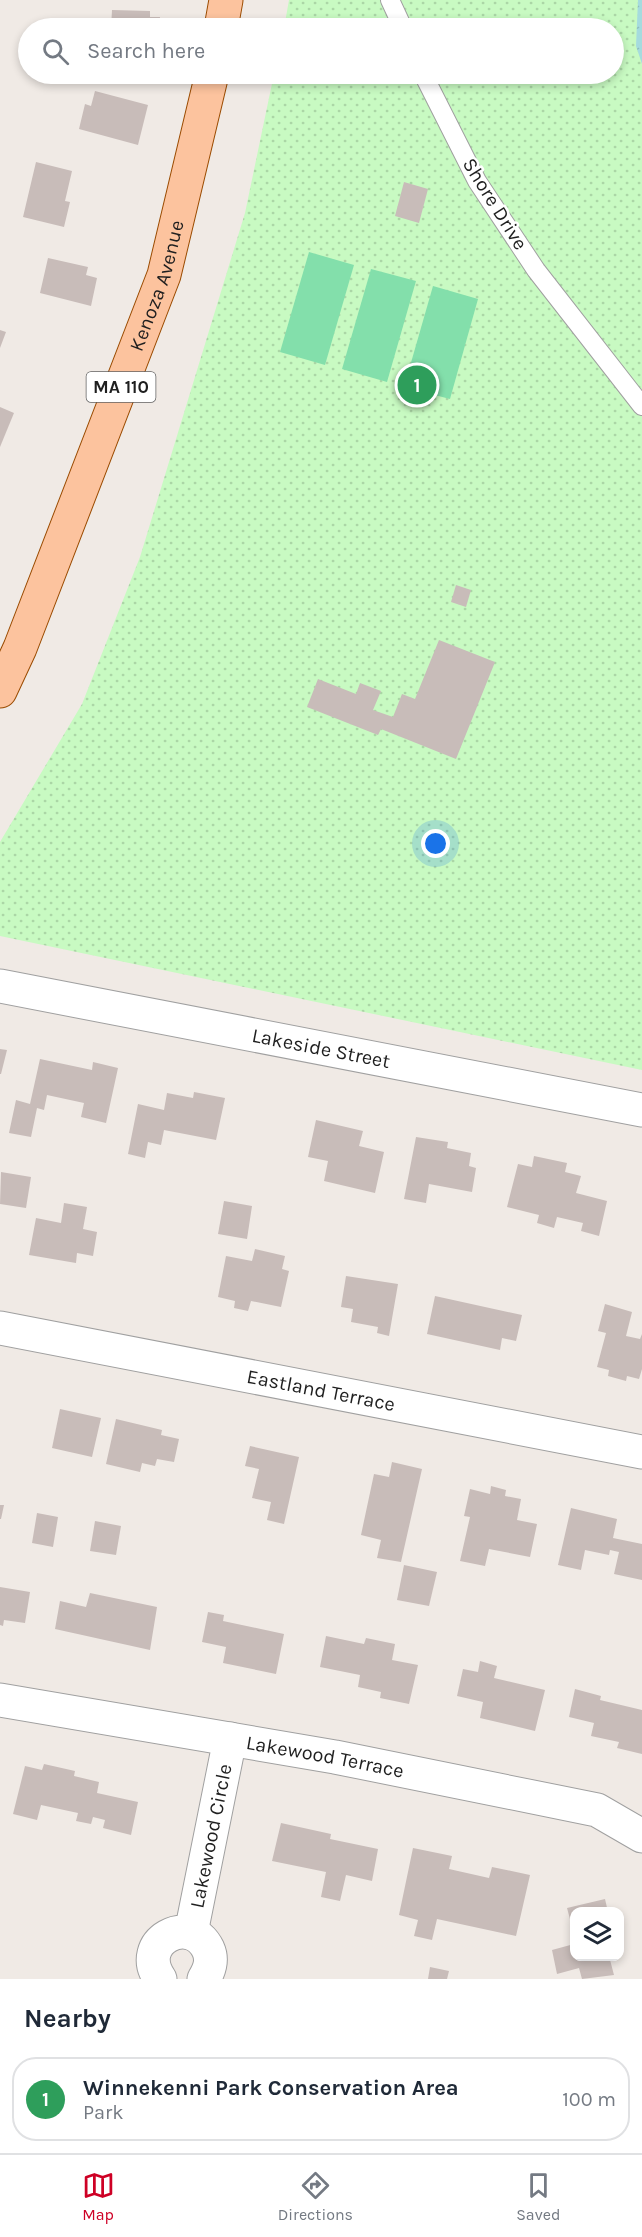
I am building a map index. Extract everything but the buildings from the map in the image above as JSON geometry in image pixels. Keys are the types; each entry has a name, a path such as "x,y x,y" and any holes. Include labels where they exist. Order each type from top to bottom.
{"main road":[{"path":"222,18 225,0"},
{"name":"Kenoza Avenue","path":"0,691 20,648 164,275 210,84"}],"street":[{"name":"Lakeside Street","path":"0,986 642,1110"},
{"name":"Eastland Terrace","path":"0,1328 642,1452"},
{"name":"Lakewood Terrace","path":"0,1700 230,1738 597,1810 642,1836"},
{"name":"Lakewood Circle","path":"191,1933 230,1738"},
{"name":"Lakewood Circle","path":"160,1979 153,1964 157,1945 172,1933 191,1933 199,1938 210,1953 211,1962 204,1979"}],"lane":[{"path":"390,0 398,18"},
{"name":"Shore Drive","path":"428,84 477,181 536,270 642,406"}],"green space":[{"path":"289,0 642,0 642,1070 0,936 0,842 82,704 140,557 245,213 272,84 624,84 624,18 286,18"},
{"path":"309,252 354,265 325,365 280,352"},
{"path":"371,269 416,281 387,382 342,369"},
{"path":"433,286 478,299 450,399 404,387"}],"water":[{"path":"638,0 642,0 642,64 636,46"}],"place":[{"name":"Winnekenni Park Conservation Area","path":"417,385"}]}
